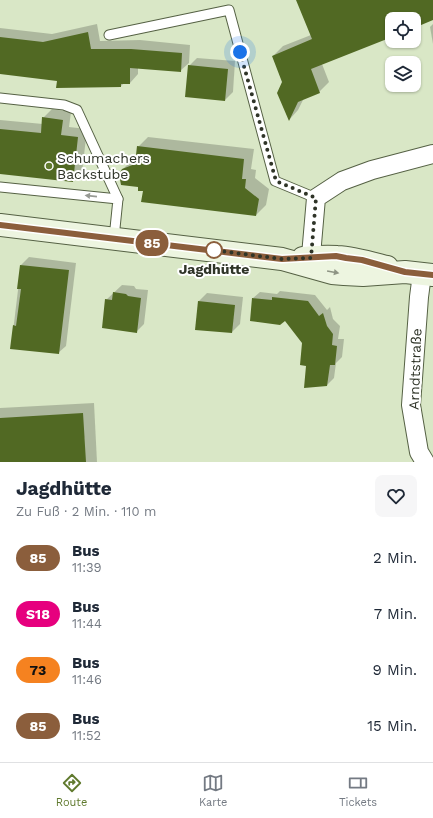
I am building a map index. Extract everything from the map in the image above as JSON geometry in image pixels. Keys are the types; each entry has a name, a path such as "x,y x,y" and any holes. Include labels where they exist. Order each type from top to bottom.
{"main road":[{"path":"0,225 311,262 332,273 363,275 420,274"}],"street":[{"path":"311,262 316,198 342,181 372,170 433,154"},
{"name":"Arndtstraße","path":"420,274 411,405 419,452 425,462"}],"lane":[{"path":"109,35 229,10 276,181 316,198"},
{"path":"0,98 64,105 77,110 118,199 114,238"},
{"path":"0,187 118,199"}],"building":[{"path":"296,0 433,0 433,20 421,25 421,12 385,12 385,40 311,69 320,93 298,102 289,121 277,93 282,82 272,56 312,39"},
{"path":"88,32 91,49 131,49 182,53 181,72 130,68 130,84 121,84 121,87 56,88 57,81 0,74 0,37 43,42"},
{"path":"188,65 228,69 225,101 185,97"},
{"path":"42,117 63,120 61,135 78,137 73,182 0,174 0,129 41,133"},
{"path":"137,146 244,159 242,179 246,179 245,188 259,199 256,216 141,202 143,191 138,191 138,187 121,185 119,174 122,169 135,164"},
{"path":"20,265 69,270 59,354 10,349 13,325 16,326 21,289 17,289"},
{"path":"113,292 141,298 137,333 102,328 105,299 112,300"},
{"path":"272,297 308,301 319,316 323,313 327,326 333,334 332,345 337,346 335,365 330,365 327,386 304,388 306,366 300,365 302,343 285,321 280,325 250,321 252,298 272,300"},
{"path":"198,301 235,305 232,333 195,330"},
{"path":"83,413 86,462 0,462 0,418"}],"bus line":[{"name":"85","path":"0,225 282,259 336,256 362,260 405,272 433,275"}],"place":[{"name":"Schumachers Backstube","path":"49,166"},
{"name":"Jagdhütte","path":"214,250"}],"route":[{"path":"214,250 212,250 282,259 311,258 316,198 276,181 240,52"}]}
